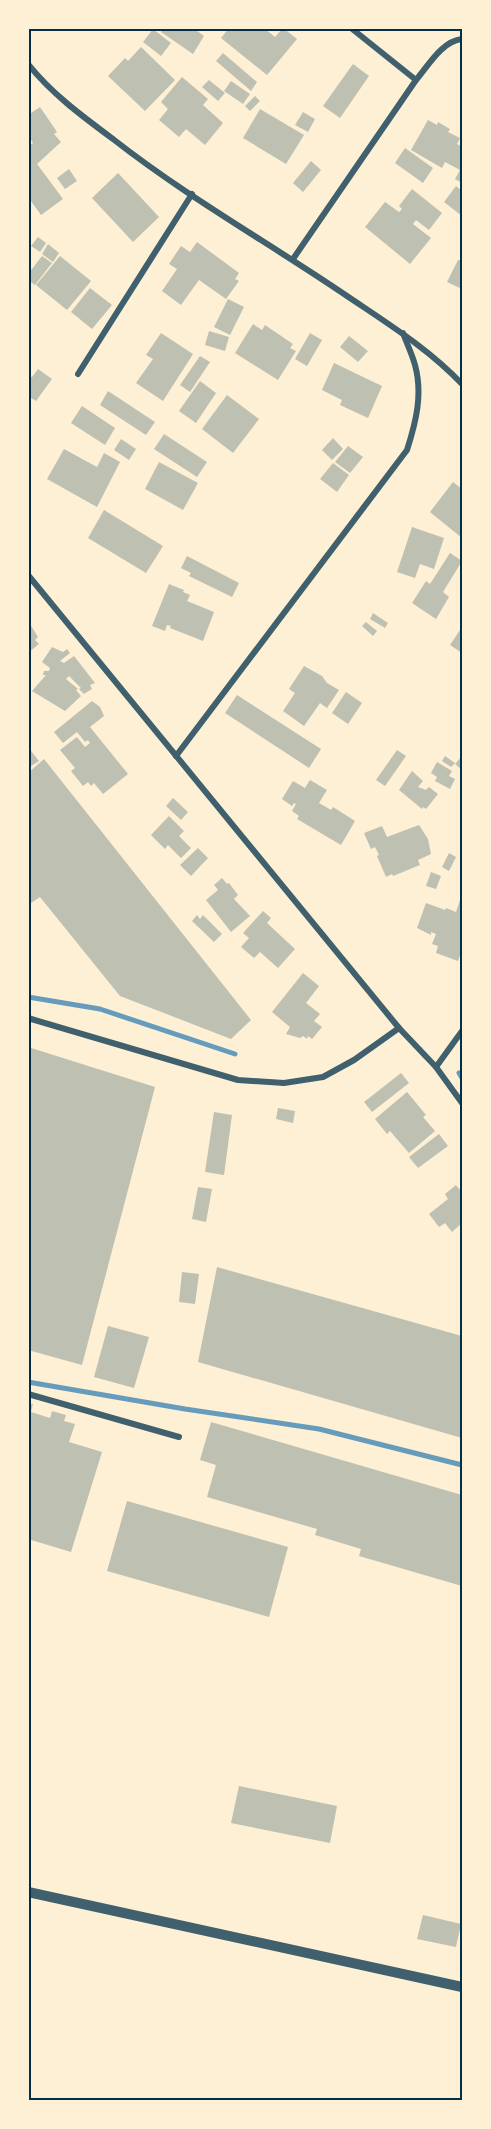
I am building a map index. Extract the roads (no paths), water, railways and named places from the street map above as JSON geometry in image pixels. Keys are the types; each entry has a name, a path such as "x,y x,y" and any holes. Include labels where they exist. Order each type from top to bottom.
{"street":[{"path":"351,28 416,80"},
{"path":"292,259 416,80 437,54 454,40 462,39"},
{"path":"28,64 65,103 153,170 402,333 451,371 462,384"},
{"path":"78,374 192,194"},
{"path":"176,756 407,450 415,423 419,395 415,365 402,333"},
{"path":"28,575 399,1028 436,1067 462,1104"},
{"path":"28,1018 238,1080 284,1083 323,1077 354,1060 399,1028"},
{"path":"436,1067 462,1031"},
{"path":"28,1394 179,1437"},
{"path":"28,1892 462,1987"}],"waterway":[{"path":"28,997 100,1009 235,1054"},
{"path":"459,1073 462,1078"},
{"path":"28,1382 319,1429 462,1465"}]}
